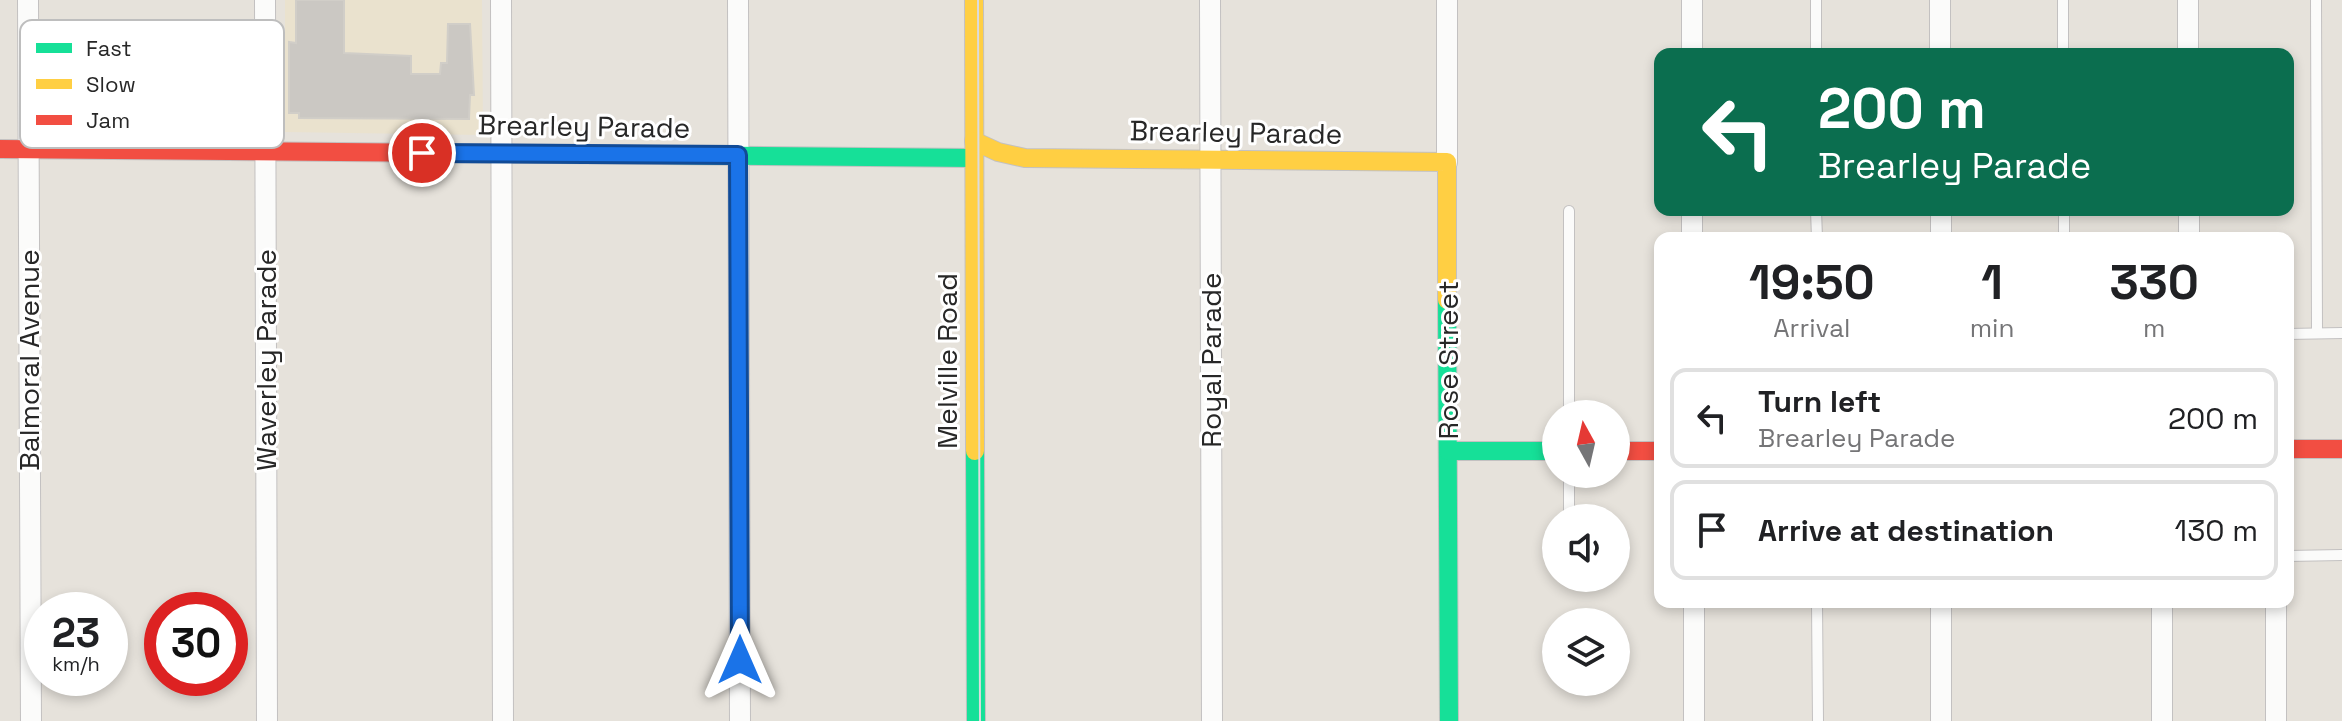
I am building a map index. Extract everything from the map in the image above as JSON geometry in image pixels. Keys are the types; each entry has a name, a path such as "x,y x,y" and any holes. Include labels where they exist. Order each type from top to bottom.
{"street":[{"path":"501,0 503,721"},
{"path":"738,0 740,721"},
{"name":"Melville Road","path":"974,0 976,721"},
{"name":"Royal Parade","path":"1210,0 1212,721"},
{"name":"Rose Street","path":"1447,0 1449,721"},
{"path":"1692,0 1692,48"},
{"path":"1940,0 1940,48"},
{"path":"2188,0 2188,48"},
{"name":"Brearley Parade","path":"0,149 974,158 998,163 1025,158 1447,162"},
{"name":"Balmoral Avenue","path":"28,149 31,721"},
{"name":"Waverley Parade","path":"265,151 267,721"},
{"name":"Brearley Parade","path":"974,158 998,152 1025,158"},
{"path":"2294,449 2342,449"},
{"path":"1448,451 1542,451"},
{"path":"1630,451 1654,451"},
{"path":"1694,608 1694,721"},
{"path":"1941,608 1941,721"},
{"path":"2162,608 2162,721"},
{"path":"2276,608 2276,721"}],"lane":[{"path":"1816,0 1816,48"},
{"path":"2063,0 2063,48"},
{"path":"2316,0 2317,333"},
{"path":"1569,211 1569,400"},
{"path":"2294,334 2342,333"},
{"path":"2294,556 2342,555"},
{"path":"1817,608 1818,721"}],"shaded area":[{"path":"285,0 482,0 483,135 285,132"}],"building":[{"path":"296,0 344,0 344,53 411,56 411,74 440,74 441,63 447,63 448,24 470,24 474,95 470,95 469,119 299,118 299,113 289,113 289,42 296,43"}],"tram line":[{"path":"978,0 980,721"}],"traffic: fast":[{"path":"452,153 974,158"},
{"path":"1447,300 1449,721"},
{"path":"975,451 976,721"},
{"path":"1448,451 1542,451"}],"traffic: slow":[{"path":"974,0 975,451"},
{"path":"974,141 998,152 1025,158 1447,162 1447,300"}],"traffic: jam":[{"path":"0,149 452,153"},
{"path":"2294,449 2342,449"},
{"path":"1630,451 1654,451"}],"route":[{"path":"422,153 738,155 740,660"}]}
